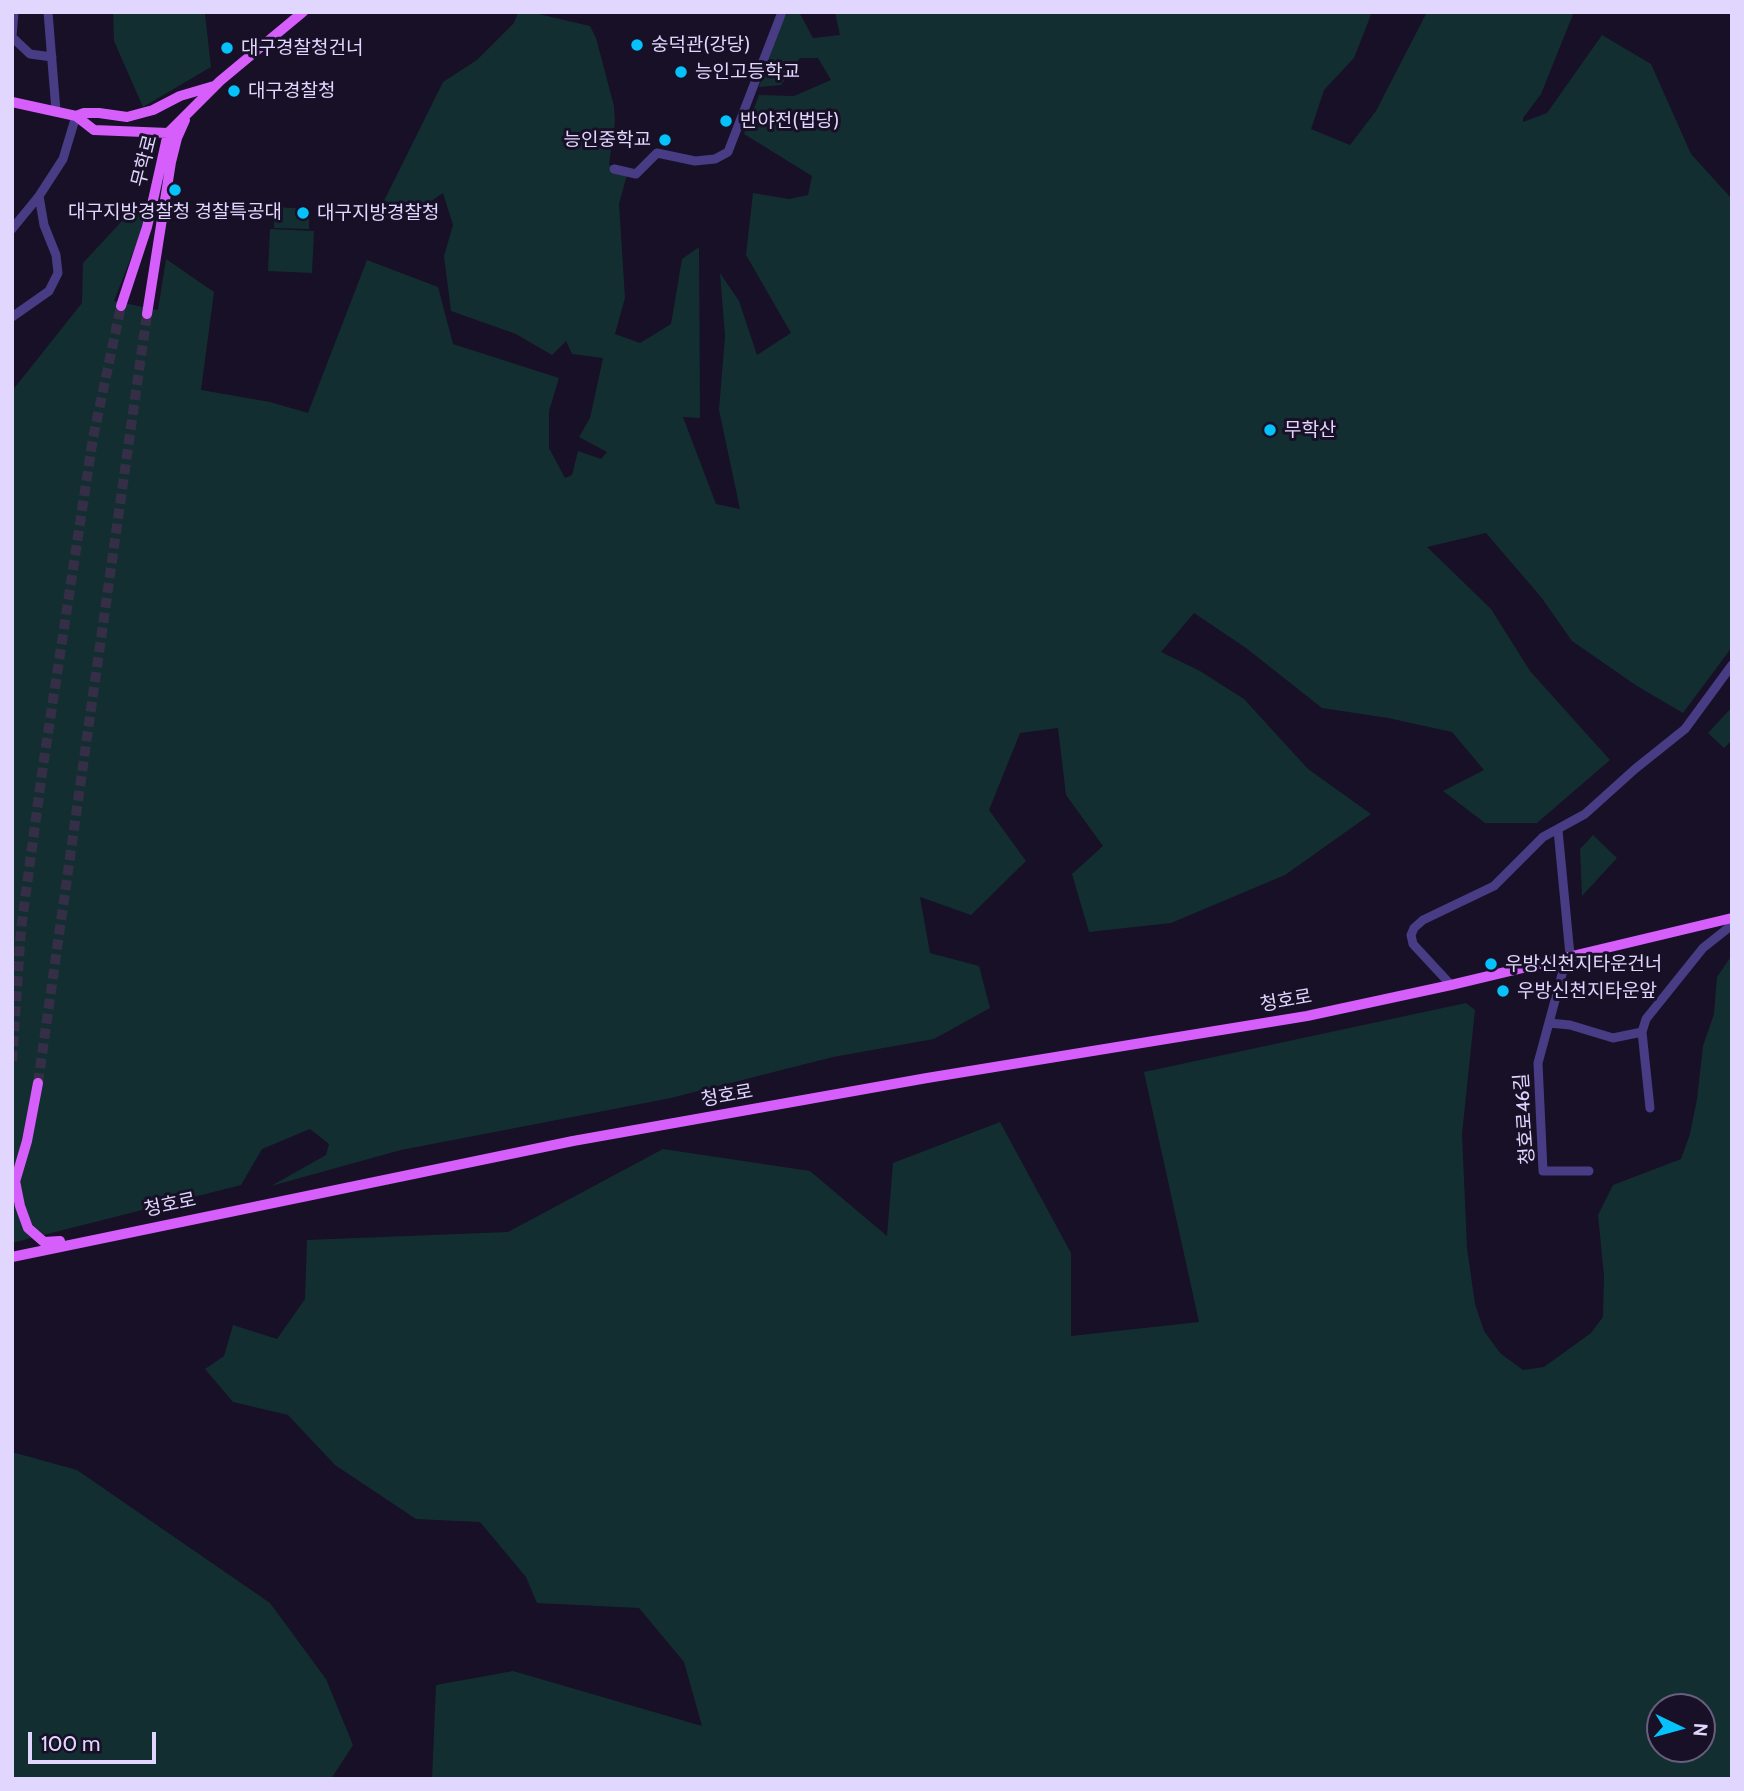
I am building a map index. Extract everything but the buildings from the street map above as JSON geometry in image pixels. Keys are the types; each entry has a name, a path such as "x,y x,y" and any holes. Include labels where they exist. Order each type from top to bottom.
{"main road":[{"name":"무학로","path":"121,306 147,227 168,133 216,86 303,12"},
{"name":"무학로","path":"76,116 99,113 127,117 153,110 180,96 216,86"},
{"path":"12,102 76,116 94,130 168,133 181,130"},
{"name":"무학로","path":"147,314 171,162 189,112"},
{"name":"청호로","path":"12,1257 573,1141 913,1080 1307,1016 1451,985 1732,918"},
{"path":"38,1083 27,1141 14,1186 27,1228 44,1242 87,1240"}],"street":[{"path":"14,12 12,37 30,54 52,57"},
{"path":"48,12 56,111"},
{"path":"614,169 636,174 657,153 695,161 715,159 728,152 782,12"},
{"path":"14,223 39,196 63,159 76,116"},
{"path":"12,317 49,291 58,273 56,255 44,225 39,196"},
{"path":"1451,985 1413,944 1411,935 1414,928 1423,920 1494,886 1542,837 1585,814 1634,769 1685,729 1732,665"},
{"path":"1558,830 1568,956"},
{"path":"1650,1108 1642,1032 1646,1019 1703,948 1732,925"},
{"name":"청호로46길","path":"1568,956 1538,1063 1543,1171 1589,1171"},
{"path":"1549,1023 1570,1025 1613,1038 1642,1032"}],"green space":[{"path":"113,12 207,12 205,14 211,67 143,107 114,41"},
{"path":"518,12 530,12 590,26 596,38 614,106 615,122 609,165 628,171 619,204 625,298 615,334 640,343 671,324 682,259 699,247 700,418 683,417 716,504 740,509 719,410 725,336 720,273 739,301 757,355 791,333 746,255 753,193 789,199 808,195 812,176 744,134 759,95 794,96 831,80 818,58 800,58 781,85 759,87 781,21 789,12 799,12 813,38 840,35 835,12 1372,12 1354,58 1324,90 1311,129 1350,145 1376,111 1427,12 1574,12 1541,94 1523,118 1523,122 1547,113 1602,35 1651,64 1691,154 1732,199 1732,647 1683,713 1637,686 1572,641 1541,597 1486,533 1427,547 1491,609 1530,671 1610,760 1537,823 1485,823 1443,791 1484,770 1452,732 1388,718 1322,708 1246,648 1194,613 1161,652 1200,671 1244,699 1308,769 1371,814 1285,875 1171,923 1089,932 1072,874 1103,846 1066,795 1058,728 1020,733 989,810 1026,861 971,915 920,897 930,953 979,966 990,1008 934,1039 833,1057 671,1098 401,1150 271,1186 326,1155 329,1144 310,1129 262,1149 241,1185 12,1243 12,391 82,303 83,263 134,208 145,214 114,301 158,310 166,259 214,292 201,390 270,402 308,413 367,260 438,287 453,344 559,378 549,411 549,448 565,478 572,475 578,451 601,459 607,452 579,437 590,418 603,358 572,354 566,341 552,355 516,334 451,311 444,256 453,225 443,193 399,223 378,213 443,82 477,60 514,23"},
{"path":"275,207 309,209 309,229 274,228"},
{"path":"270,229 314,231 312,273 268,271"},
{"path":"1732,707 1732,740 1724,748 1708,733"},
{"path":"1593,835 1617,858 1582,896 1580,849"},
{"path":"1732,955 1732,1779 432,1779 436,1685 513,1671 702,1726 684,1662 639,1608 537,1603 526,1577 480,1522 416,1519 335,1465 288,1415 233,1402 205,1369 224,1356 233,1325 277,1339 305,1299 307,1240 508,1232 663,1149 810,1171 887,1236 893,1163 1000,1122 1071,1253 1071,1336 1199,1322 1144,1072 1466,1003 1475,1010 1462,1134 1467,1248 1475,1304 1484,1331 1500,1353 1523,1370 1544,1367 1591,1333 1603,1317 1604,1276 1598,1215 1613,1185 1681,1159 1690,1134 1697,1099 1703,1046 1714,1014 1717,977"},
{"path":"12,1452 77,1470 270,1603 326,1679 353,1745 331,1779 12,1779"}],"tunnel":[{"path":"12,1061 21,929 43,766 93,438 121,306"},
{"path":"38,1083 147,314"}],"place":[{"name":"숭덕관(강당)","path":"637,45"},
{"name":"대구경찰청건너","path":"227,48"},
{"name":"능인고등학교","path":"681,72"},
{"name":"대구경찰청","path":"234,91"},
{"name":"반야전(법당)","path":"726,121"},
{"name":"능인중학교","path":"665,140"},
{"name":"대구지방경찰청 경찰특공대","path":"175,190"},
{"name":"대구지방경찰청","path":"303,213"},
{"name":"무학산","path":"1270,430"},
{"name":"우방신천지타운건너","path":"1491,964"},
{"name":"우방신천지타운앞","path":"1503,991"}]}
